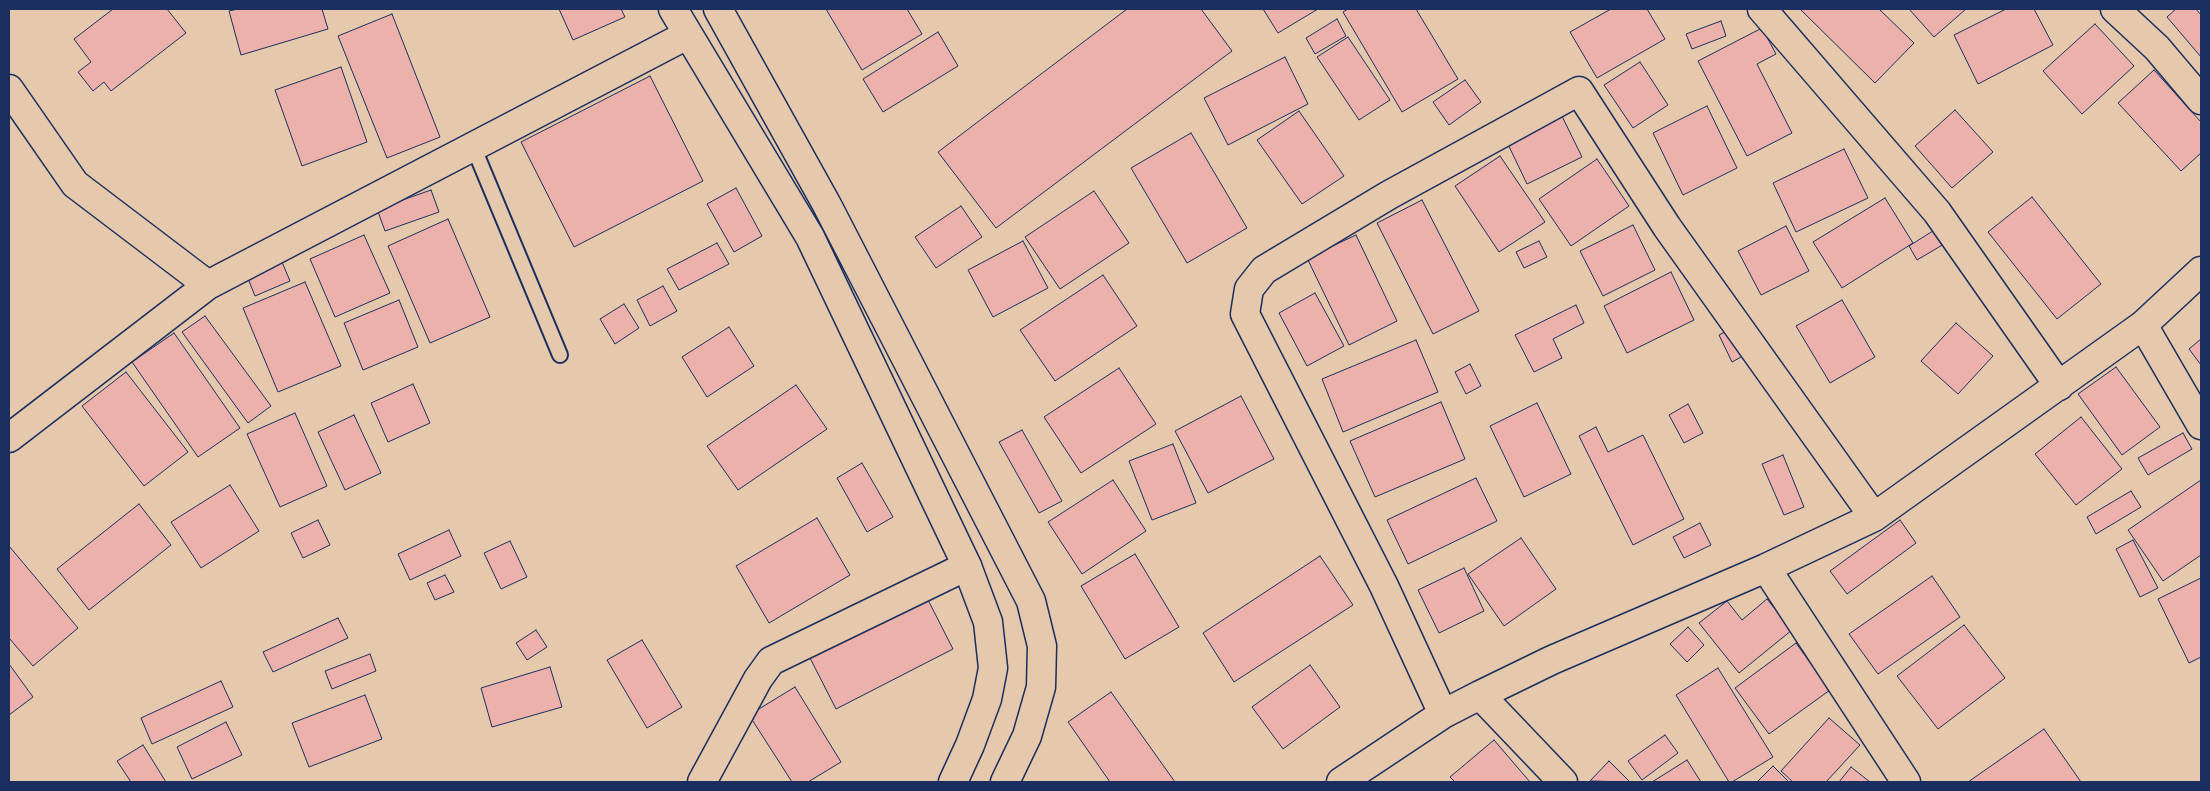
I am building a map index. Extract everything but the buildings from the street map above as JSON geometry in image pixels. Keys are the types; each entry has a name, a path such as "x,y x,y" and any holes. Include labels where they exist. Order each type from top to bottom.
{"street":[{"path":"673,9 810,237 967,566 988,622 993,668 987,699 970,745 953,782"},
{"path":"1762,9 1937,212 2059,386"},
{"path":"2115,9 2157,48 2201,100"},
{"path":"725,11 828,205 1031,601 1042,646 1041,687 1027,736 1005,782"},
{"path":"9,438 208,286 687,35"},
{"path":"9,90 75,184 208,286"},
{"path":"1443,714 1384,586 1245,314 1249,289 1264,270 1388,195 1579,91 1667,227 1874,517"},
{"path":"1341,782 1443,714 1480,695 1552,660 1766,568 1874,517 2143,325 2201,271"},
{"path":"2143,325 2201,425"},
{"path":"702,782 758,679 771,661 967,566"},
{"path":"1766,568 1906,782"},
{"path":"1480,695 1563,782"}],"lane":[{"path":"473,146 560,355"}]}
